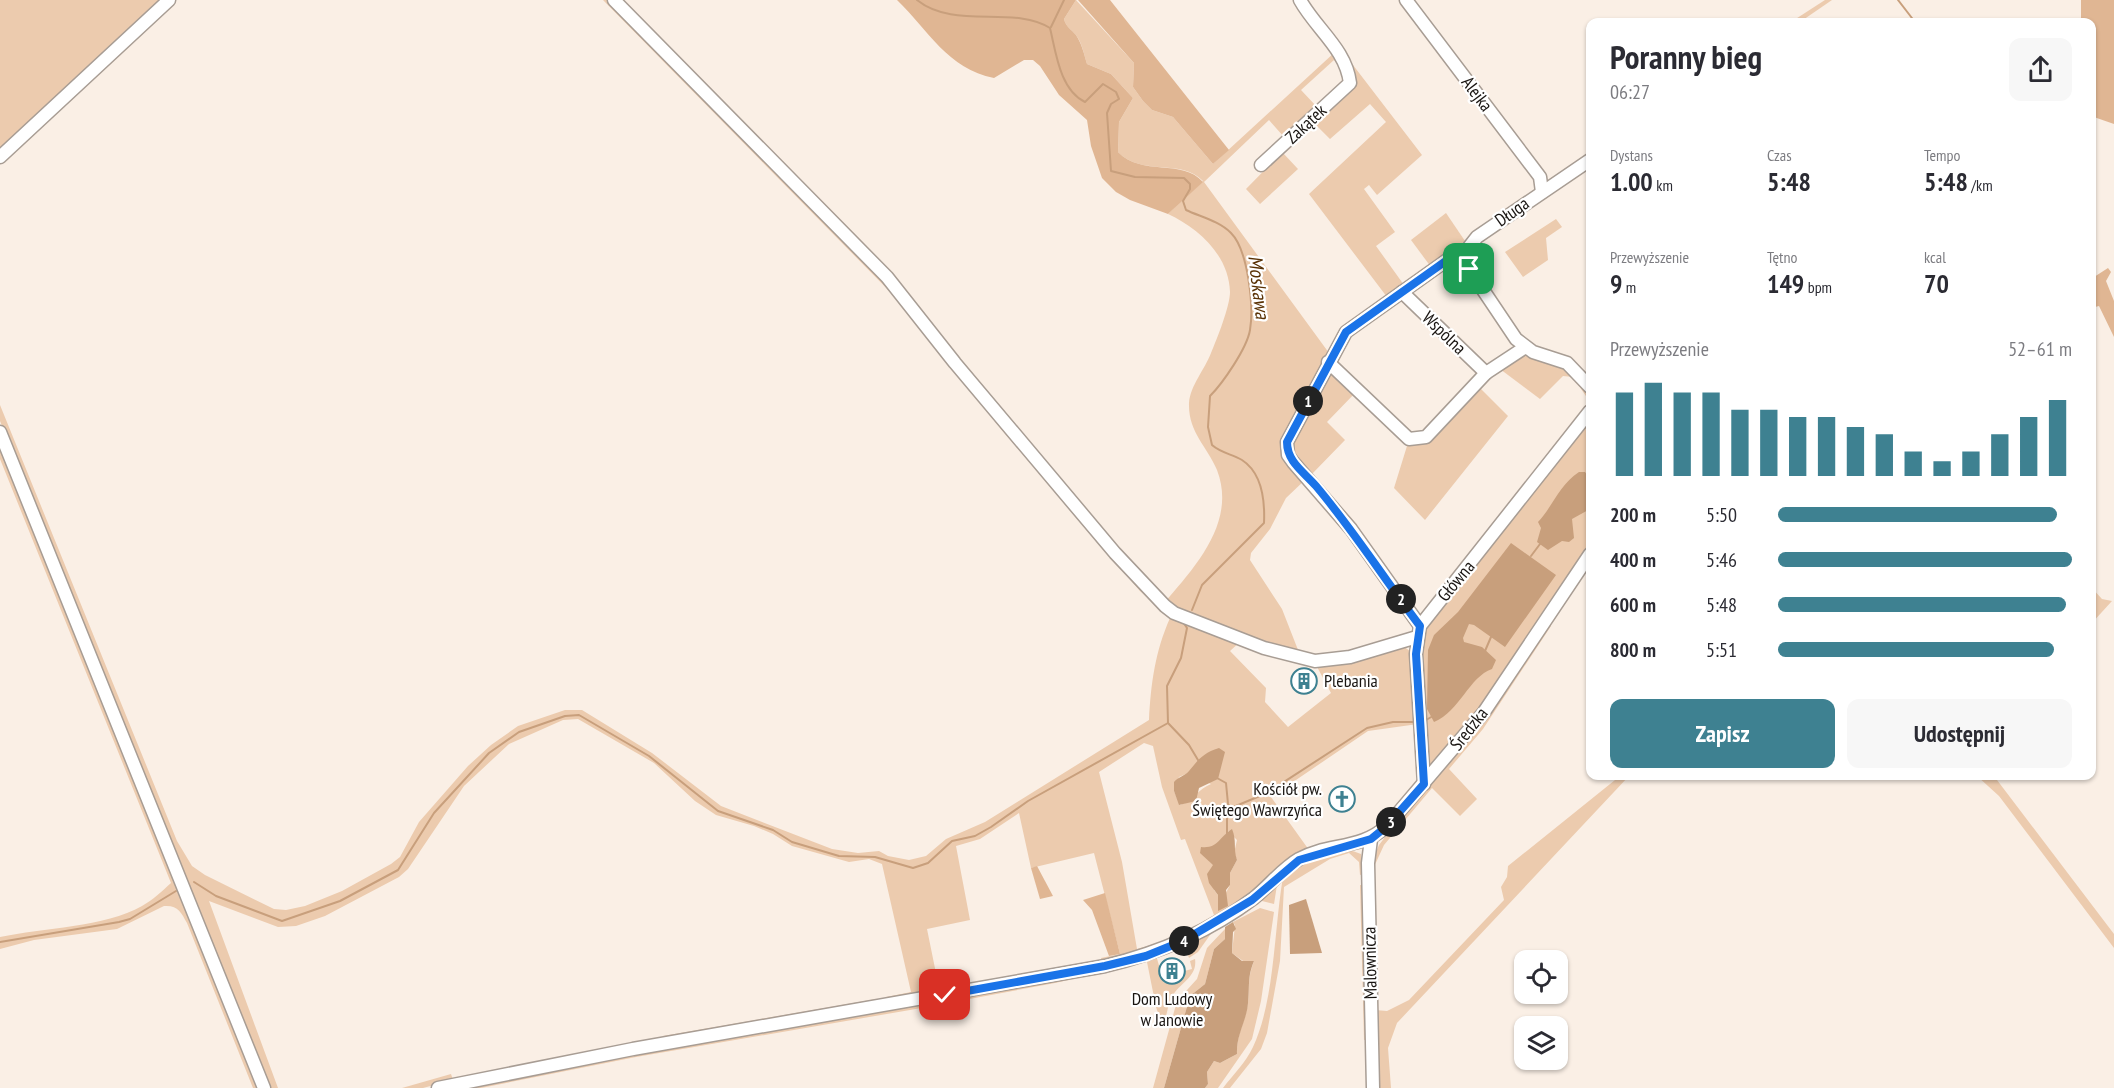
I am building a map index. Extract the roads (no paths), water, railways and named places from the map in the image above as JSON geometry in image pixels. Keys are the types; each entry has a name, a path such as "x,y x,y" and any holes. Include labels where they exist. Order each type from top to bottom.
{"street":[{"path":"0,157 169,0"},
{"path":"614,0 887,277 955,363 1156,599 1174,613 1264,648 1315,661 1350,657 1419,632 1424,784"},
{"name":"Zakątek","path":"1261,165 1350,83 1348,68 1340,54 1300,0"},
{"name":"Alejka","path":"1406,0 1540,177 1542,192"},
{"name":"Długa","path":"1419,632 1351,528 1288,455 1287,442 1346,332 1457,253 1466,251 1477,237 1586,163"},
{"path":"1466,251 1469,269 1524,348 1567,363 1586,383"},
{"name":"Wspólna","path":"1402,292 1486,373"},
{"path":"1328,362 1409,439 1426,437 1486,373 1524,348"},
{"name":"Główna","path":"1419,632 1586,416"},
{"path":"0,432 264,1088"},
{"name":"Średzka","path":"438,1088 633,1049 1105,966 1155,952 1183,941 1259,894 1299,860 1371,839 1387,826 1484,712 1586,560"},
{"name":"Malownicza","path":"1371,839 1368,863 1373,1088"}],"waterway":[{"name":"Moskawa","path":"917,0 932,9 948,14 1019,18 1035,21 1050,28 1060,70 1070,89 1085,102 1103,84 1116,92 1119,99 1111,104 1107,113 1111,171 1135,177 1184,178 1190,184 1190,189 1183,201 1186,210 1221,225 1231,233 1242,252 1250,293 1250,330 1234,365 1210,396 1208,427 1212,445 1242,460 1254,472 1263,497 1264,523 1202,585 1192,610"},
{"path":"1051,27 1064,0"},
{"path":"1898,0 1912,18"},
{"path":"1531,556 1540,544"},
{"name":"Moskawa","path":"1183,622 1187,628 1181,658 1167,686 1168,723 1189,745 1198,760"},
{"path":"1485,651 1491,637"},
{"path":"194,882 216,896 282,921 340,901 398,870 434,813 489,753 519,732 565,716 579,715 649,756 718,811 773,830 792,842 839,856 875,857 913,868 928,863 952,841 975,836 1028,801 1168,723"},
{"path":"1426,720 1433,716"},
{"path":"1231,808 1267,793 1367,728 1393,722 1414,722"},
{"name":"Moskawa","path":"1217,778 1226,783 1228,804 1231,808 1227,818 1227,834"},
{"path":"0,942 130,919 176,891"}],"place":[{"name":"Plebania","path":"1304,681"},
{"name":"Kościół pw. Świętego Wawrzyńca","path":"1342,799"},
{"name":"Dom Ludowy w Janowie","path":"1172,971"}]}
